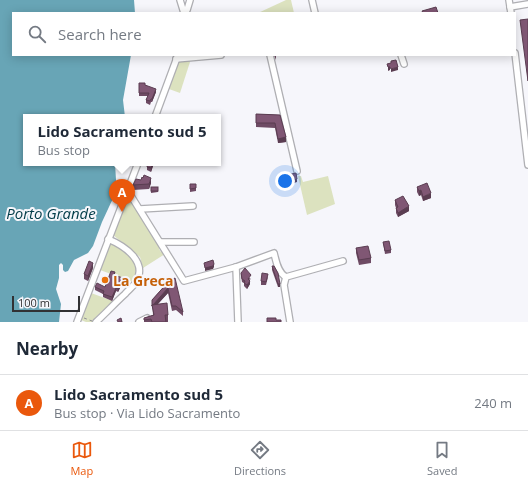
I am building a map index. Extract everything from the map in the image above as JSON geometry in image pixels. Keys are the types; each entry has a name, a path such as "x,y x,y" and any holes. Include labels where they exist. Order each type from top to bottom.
{"street":[{"path":"180,0 184,12"},
{"path":"184,12 187,10 190,0"},
{"path":"312,0 315,12"},
{"path":"509,0 510,10 528,4"},
{"path":"156,114 177,57 198,56"},
{"path":"270,56 297,172"},
{"path":"402,56 404,64"},
{"path":"515,56 528,165"},
{"path":"77,322 137,166"},
{"path":"128,191 161,242 182,282 236,267 274,253 280,271 282,275 286,277"},
{"path":"140,208 193,206"},
{"path":"95,322 135,283 139,272 138,262 134,256 117,243 108,240"},
{"path":"161,242 194,242"},
{"path":"286,277 343,261"},
{"path":"236,267 238,322"},
{"path":"286,277 284,285 290,322"},
{"path":"139,322 147,318"}],"path":[{"path":"80,316 95,322"}],"green space":[{"path":"286,0 291,0 294,12 260,12"},
{"path":"189,60 190,62 180,93 169,89 178,62"},
{"path":"298,176 301,176 303,182 328,176 335,204 307,215"},
{"path":"129,198 131,198 160,246 159,249 165,254 143,268 140,257 113,235"},
{"path":"109,244 126,252 137,265 137,273 133,282 100,270"},
{"path":"91,293 113,301 95,318 93,322 86,322 81,320"}],"water":[{"name":"Porto Grande","path":"0,0 134,0 135,12 12,12 12,56 131,56 123,100 125,114 23,114 23,166 115,166 115,194 93,246 88,253 74,260 68,271 65,272 63,270 63,265 61,263 59,265 59,278 56,289 61,304 59,322 0,322"}],"building":[{"path":"436,7 438,12 422,12"},
{"path":"528,19 528,81 520,20"},
{"path":"396,60 398,67 391,69 388,67 387,64"},
{"path":"139,83 145,83 145,85 156,89 150,101 146,100 149,93 139,93"},
{"path":"256,114 280,115 286,137 278,139 275,123 256,123"},
{"path":"296,173 297,179 294,180 294,182 289,183 287,175"},
{"path":"144,175 151,178 149,184 133,185 136,179 141,180"},
{"path":"427,183 431,193 423,197 421,190 419,191 417,187"},
{"path":"190,184 196,184 196,188 190,189"},
{"path":"151,187 158,187 158,191 151,191"},
{"path":"403,196 409,206 398,213 396,208 398,207 395,200"},
{"path":"389,241 391,250 385,251 383,242"},
{"path":"368,246 371,258 359,260 356,248"},
{"path":"213,260 213,266 205,268 204,263"},
{"path":"89,261 93,263 88,276 84,274"},
{"path":"272,266 274,266 278,273 280,284 278,284"},
{"path":"245,268 251,275 248,279 250,281 247,285 242,279 241,273"},
{"path":"111,271 115,272 114,275 126,279 124,284 121,283 118,289 116,288 112,297 103,294 104,291 95,287 97,283 105,287"},
{"path":"262,273 268,274 266,282 261,281"},
{"path":"175,278 183,312 176,306 172,306 168,288 152,305 152,300 169,281"},
{"path":"167,303 168,315 165,315 166,322 152,322 151,319 144,320 144,318 154,315 152,305"},
{"path":"121,318 122,322 118,322 117,320"},
{"path":"267,318 276,318 276,320 281,320 281,322 267,322"}],"place":[{"name":"Lido Sacramento sud 5","path":"122,212"},
{"name":"La Greca","path":"105,280"}]}
